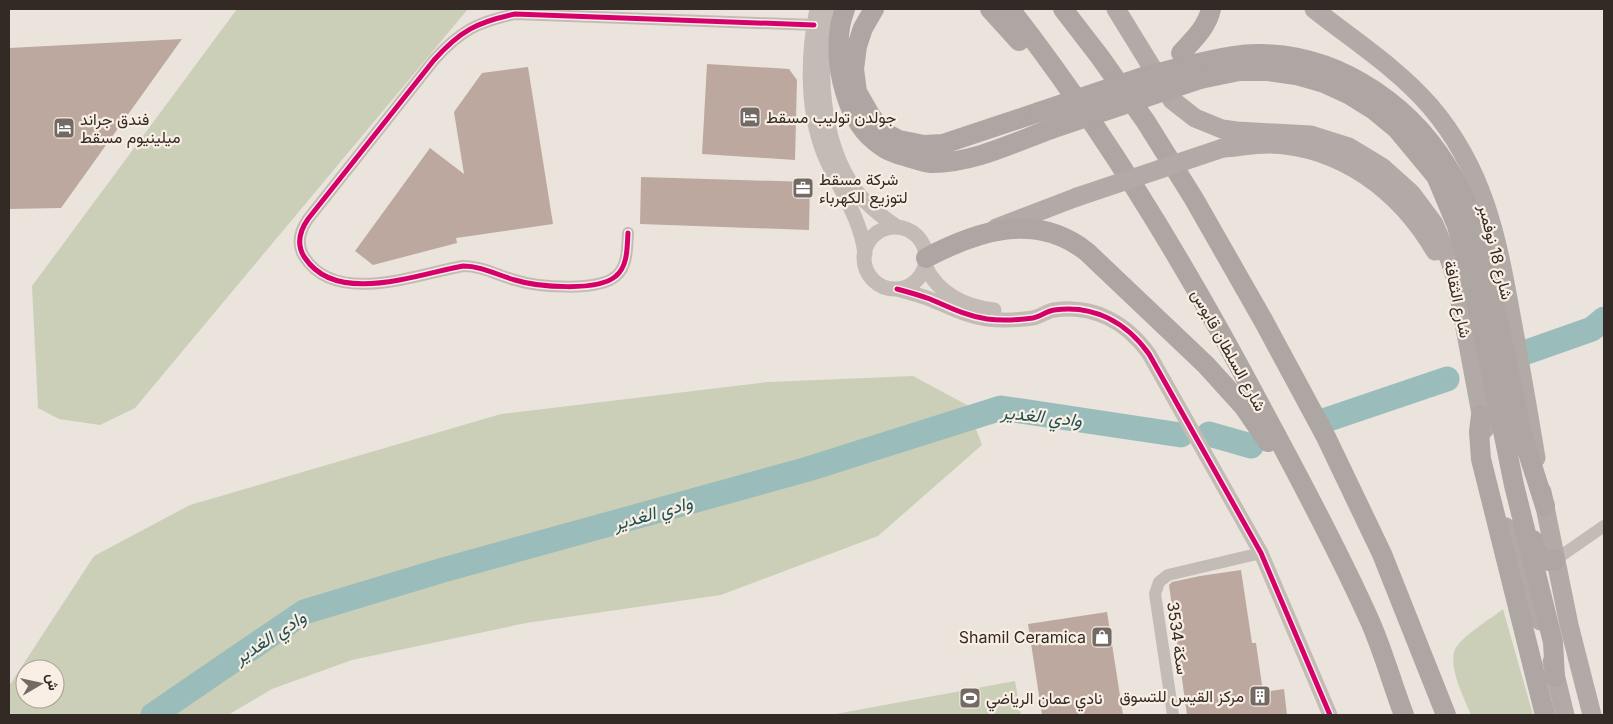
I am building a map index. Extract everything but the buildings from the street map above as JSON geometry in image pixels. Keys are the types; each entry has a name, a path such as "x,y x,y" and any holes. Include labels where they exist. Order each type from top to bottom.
{"highway":[{"path":"845,9 840,28 840,65 845,96 861,126 879,145 898,155 929,163 954,161 978,156 1051,129 1192,65 1239,71 1268,71 1296,75 1324,83 1350,95 1374,110 1397,129 1436,176 1457,226 1470,269 1514,485 1553,642 1556,677"},
{"path":"874,9 863,28 857,46 854,69 857,92 882,131 899,140 924,145 943,144 1143,77 1233,56 1262,54 1290,57 1318,64 1345,74 1370,88 1394,105 1415,124 1429,141 1458,185 1471,214 1481,243 1522,434 1545,506"},
{"path":"990,9 1117,161"},
{"name":"شارع السلطان قابوس","path":"1010,9 1038,45 1117,161 1179,261 1229,347 1292,465 1370,621 1404,715"},
{"path":"1063,9 1146,122 1194,199 1325,435 1382,554 1446,715"},
{"path":"1192,65 1200,32 1209,18 1211,9"},
{"path":"925,262 951,244 983,233 1017,229 1034,230 1060,236 1078,245 1206,365 1244,408 1270,444 1292,465"},
{"path":"1481,415 1481,459 1545,715"},
{"path":"1514,485 1524,502 1536,553 1545,560 1556,560"}],"main road":[{"name":"شارع الثقافة","path":"1116,9 1172,100 1195,118 1222,128 1312,135 1330,140 1366,156 1397,180 1423,208 1443,242 1456,280 1498,497 1509,537 1541,623 1564,715"},
{"name":"شارع 18 نوفمبر","path":"1314,9 1393,70 1415,90 1444,124 1464,155 1476,181 1493,227 1500,253 1556,560"},
{"path":"983,233 1077,197 1223,148 1254,144 1302,148 1336,159 1368,176 1395,198 1417,224 1437,254 1452,287 1465,333"},
{"path":"1556,560 1569,625 1592,715"}],"street":[{"path":"817,9 810,64 810,84 816,123 827,161 859,224 870,276 882,286 897,288 929,298 956,311 987,319 1015,320 1034,318 1045,312"},
{"path":"830,9 824,42 823,83 826,111 832,138 843,168 857,192 875,211 897,227"},
{"path":"628,232 624,265 617,276 606,283 567,287 515,280 473,266 463,266 386,282 342,283 329,279 318,272 307,261 299,244 302,227 434,60 450,42 469,28 491,19 515,14 814,25"},
{"path":"865,254 866,246 875,234 889,228 904,228 917,237 925,250 925,262 922,273 912,284 897,288"},
{"path":"925,262 932,279 941,290 967,304 1001,311 1034,310 1045,312 1067,309 1088,311 1101,314 1123,326 1142,344 1261,553 1330,715"},
{"path":"1556,560 1604,526"},
{"name":"سكة 3534","path":"1173,715 1155,594 1159,582 1168,575 1261,553"}],"green space":[{"path":"237,9 468,9 135,408 100,425 59,419 38,408 32,286"},
{"path":"913,376 967,405 982,445 878,536 721,595 526,623 352,660 272,689 228,715 9,715 9,686 15,677 15,709 65,709 65,659 27,659 94,556 190,505 501,414 768,382"},
{"path":"1503,609 1533,715 1471,715 1456,676 1453,660 1454,652 1461,641"},
{"name":"نادي عمان الرياضي","path":"1015,681 1021,715 830,715"}],"waterway":[{"name":"وادي الغدير","path":"1524,353 1592,329 1604,319"},
{"name":"وادي الغدير","path":"1323,421 1447,379"},
{"name":"وادي الغدير","path":"153,715 304,612 443,570 808,469 1001,408 1181,435"},
{"name":"وادي الغدير","path":"1209,434 1251,446"}],"cycle path":[{"path":"628,233 625,262 616,276 596,284 567,287 538,285 470,266 402,280 357,284 337,281 319,272 305,258 300,248 302,229 308,219 434,60 452,42 480,24 515,14 814,25"},
{"path":"897,289 930,299 979,318 987,319 1033,318 1054,310 1083,310 1108,318 1130,333 1149,354 1261,553 1330,715"}],"place":[{"name":"جولدن توليب مسقط","path":"750,117"},
{"name":"فندق جراند ميلينيوم مسقط","path":"64,128"},
{"name":"شركة مسقط لتوزيع الكهرباء","path":"803,188"},
{"name":"Shamil Ceramica","path":"1102,637"},
{"name":"مركز القيس للتسوق","path":"1260,696"},
{"name":"نادي عمان الرياضي","path":"970,698"}]}
